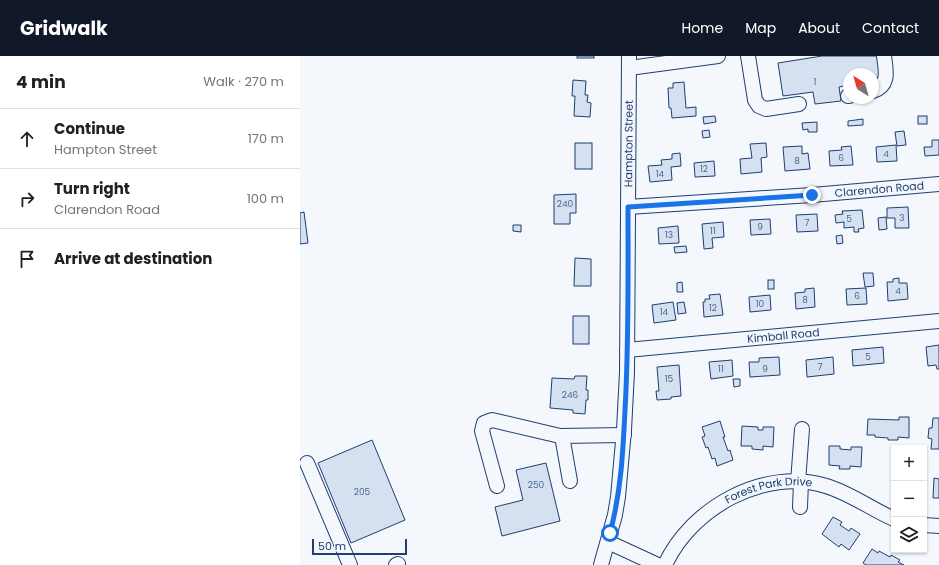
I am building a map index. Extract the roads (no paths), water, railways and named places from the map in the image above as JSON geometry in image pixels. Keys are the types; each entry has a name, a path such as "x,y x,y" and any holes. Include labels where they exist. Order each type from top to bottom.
{"street":[{"path":"629,62 718,56"},
{"path":"748,56 754,100 759,106 766,109 799,104"},
{"path":"879,87 885,81 887,74 884,56"},
{"name":"Hampton Street","path":"601,565 608,542 618,497 624,435 627,350 629,62"},
{"name":"Clarendon Road","path":"628,207 812,195 939,184"},
{"name":"Kimball Road","path":"627,350 939,321"},
{"path":"497,486 482,431 484,423 492,420 562,436 624,435"},
{"path":"800,507 799,482 802,429"},
{"path":"562,436 570,481"},
{"path":"307,463 350,565"},
{"name":"Forest Park Drive","path":"665,565 676,545 699,518 729,499 754,488 782,482 799,482 827,486 891,517"},
{"path":"927,524 939,526"},
{"path":"608,542 658,565"}]}
